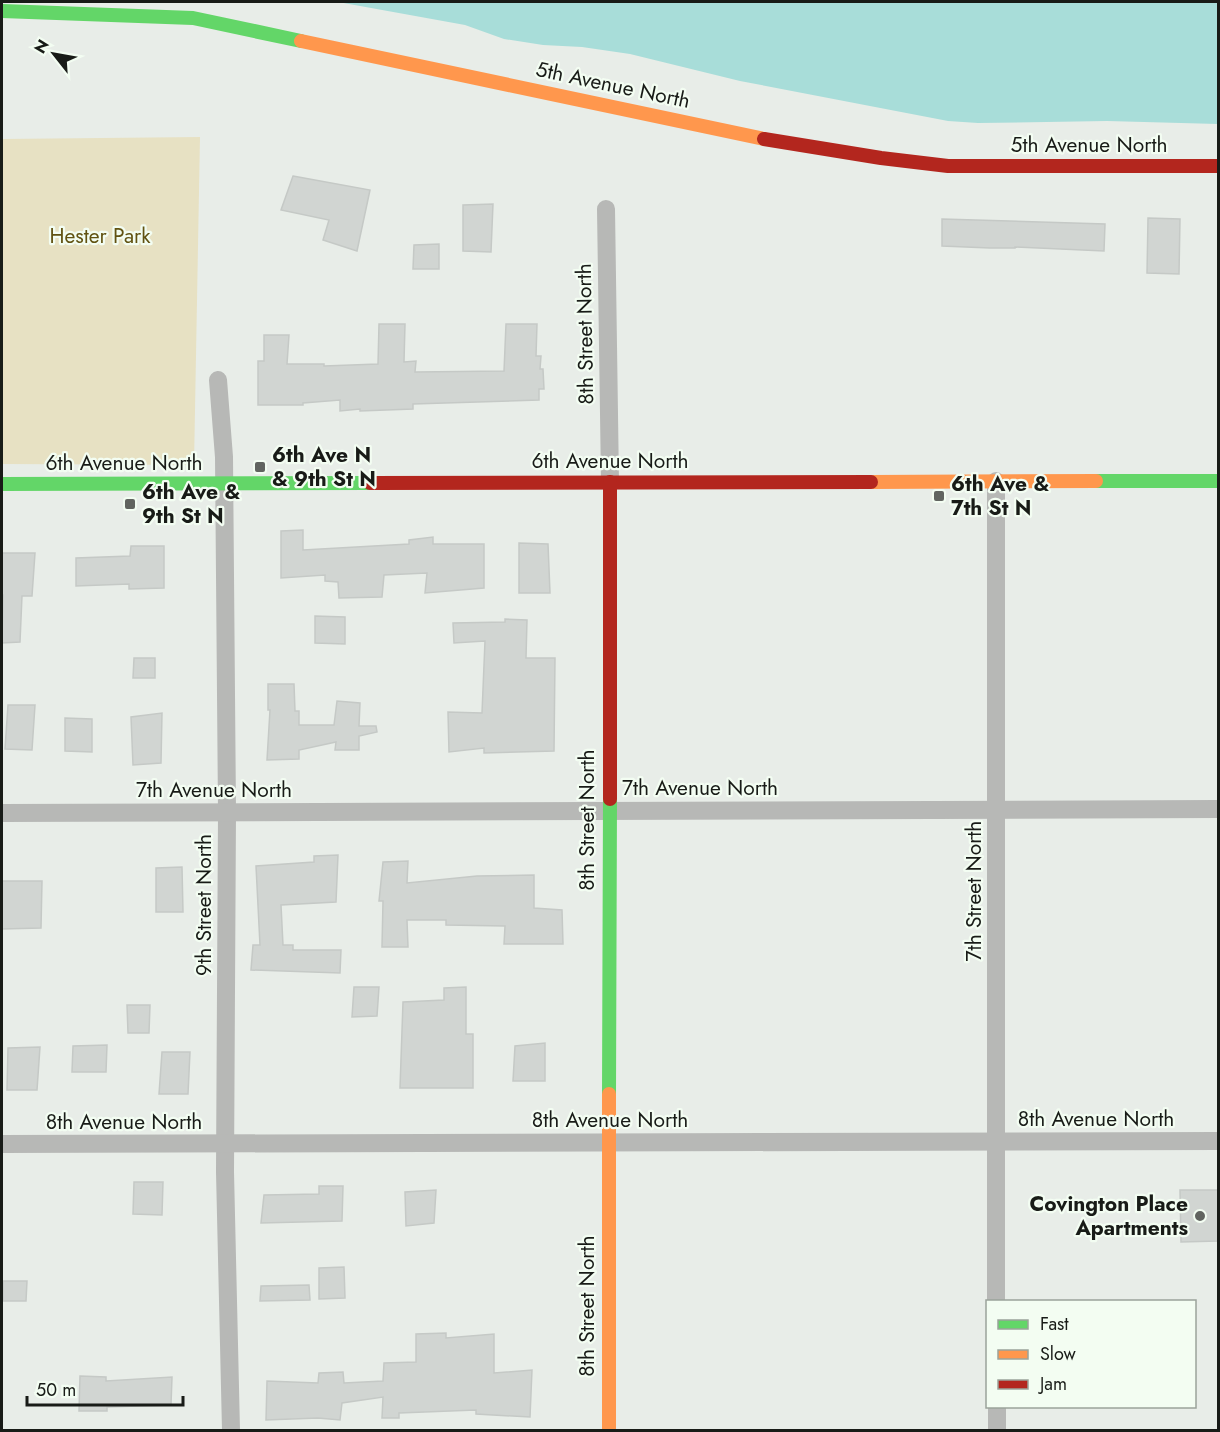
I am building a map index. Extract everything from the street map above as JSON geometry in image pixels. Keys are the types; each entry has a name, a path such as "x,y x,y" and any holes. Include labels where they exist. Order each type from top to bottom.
{"street":[{"name":"5th Avenue North","path":"2,11 193,18 795,145 881,159 948,166 1218,166"},
{"name":"8th Street North","path":"606,209 610,482 609,1431"},
{"name":"9th Street North","path":"218,380 224,483 227,812 225,1144 231,1431"},
{"name":"7th Street North","path":"996,481 996,1300"},
{"name":"6th Avenue North","path":"2,484 1218,481"},
{"name":"7th Avenue North","path":"2,813 1218,809"},
{"name":"8th Avenue North","path":"2,1144 1218,1141"},
{"path":"997,1408 997,1431"}],"green space":[{"name":"Hester Park","path":"200,137 194,465 2,464 2,139"}],"water":[{"path":"338,2 1218,2 1218,124 948,121 740,81 630,54 504,39 465,25"}],"building":[{"path":"293,176 370,190 357,251 323,240 329,220 281,210"},
{"path":"493,204 491,252 463,251 463,205"},
{"path":"1148,218 1180,219 1179,274 1147,273"},
{"path":"942,219 1105,224 1104,251 942,246"},
{"path":"439,244 439,269 413,269 414,245"},
{"path":"379,324 405,324 404,362 416,361 415,372 504,371 506,324 537,324 536,356 541,356 540,369 543,369 544,389 539,389 539,400 413,404 413,409 340,411 340,400 303,403 303,405 258,405 258,361 264,361 264,335 289,335 287,364 324,364 324,366 378,364"},
{"path":"303,530 303,550 409,544 409,540 433,537 433,544 484,544 484,588 425,593 427,573 384,575 382,597 339,598 338,582 325,581 325,575 281,578 281,531"},
{"path":"519,543 548,544 550,593 519,593"},
{"path":"131,546 164,546 164,588 129,589 129,584 76,586 76,558 130,556"},
{"path":"2,553 35,553 32,596 22,596 20,642 2,643"},
{"path":"315,616 345,617 345,644 315,643"},
{"path":"505,619 527,620 526,658 555,658 554,751 484,753 484,748 449,752 448,712 482,713 485,641 454,643 453,623 505,622"},
{"path":"134,658 155,658 155,678 133,678"},
{"path":"268,684 294,684 295,711 299,711 299,725 334,725 337,701 360,703 359,726 376,726 377,732 359,736 359,750 335,750 336,742 299,750 299,759 267,760 270,710 268,710"},
{"path":"8,705 35,705 32,750 5,749"},
{"path":"162,713 161,763 133,765 131,717"},
{"path":"65,718 92,719 92,752 65,751"},
{"path":"338,855 336,902 281,905 283,945 293,945 293,950 341,950 340,973 251,970 253,945 260,945 256,866 314,862 314,856"},
{"path":"408,861 407,883 477,876 534,875 534,908 562,910 563,944 504,944 505,926 446,925 446,920 407,920 408,947 382,947 383,901 379,901 383,862"},
{"path":"182,867 183,912 156,912 156,868"},
{"path":"2,881 42,881 41,928 2,929"},
{"path":"354,987 379,987 377,1016 352,1017"},
{"path":"466,987 466,1034 473,1034 473,1088 400,1088 403,1002 444,1000 444,988"},
{"path":"127,1005 150,1005 149,1033 128,1033"},
{"path":"545,1043 545,1081 513,1081 515,1046"},
{"path":"107,1045 106,1072 72,1072 73,1046"},
{"path":"40,1047 37,1090 7,1090 8,1048"},
{"path":"162,1052 190,1052 188,1094 159,1094"},
{"path":"134,1182 163,1182 162,1215 133,1214"},
{"path":"319,1186 343,1186 342,1221 261,1223 264,1195 319,1194"},
{"path":"436,1190 434,1223 406,1226 405,1192"},
{"name":"Covington Place Apartments","path":"1180,1190 1218,1190 1218,1241 1181,1242"},
{"path":"344,1267 345,1298 319,1299 319,1268"},
{"path":"3,1281 27,1281 26,1301 3,1301"},
{"path":"309,1285 310,1300 260,1301 261,1286"},
{"path":"446,1333 446,1338 494,1334 494,1373 532,1370 530,1417 476,1414 476,1410 399,1413 399,1418 382,1418 383,1397 342,1403 340,1420 318,1418 266,1420 267,1381 318,1383 319,1373 343,1372 344,1383 383,1381 384,1363 416,1362 416,1334"},
{"path":"80,1376 106,1377 106,1381 172,1377 171,1405 107,1407 107,1411 79,1411"}],"traffic: fast":[{"path":"2,11 193,18 301,41"},
{"path":"1096,481 1218,481"},
{"path":"2,484 370,483"},
{"path":"609,1094 610,799"}],"traffic: slow":[{"path":"301,41 764,139"},
{"path":"871,482 1096,481"},
{"path":"609,1094 609,1430"}],"traffic: jam":[{"path":"764,139 881,158 948,166 1218,166"},
{"path":"610,482 610,799"},
{"path":"370,483 871,482"}],"place":[{"name":"6th Ave N & 9th St N","path":"260,467"},
{"name":"6th Ave & 7th St N","path":"939,496"},
{"name":"6th Ave & 9th St N","path":"130,504"},
{"name":"Covington Place Apartments","path":"1200,1216"}]}
